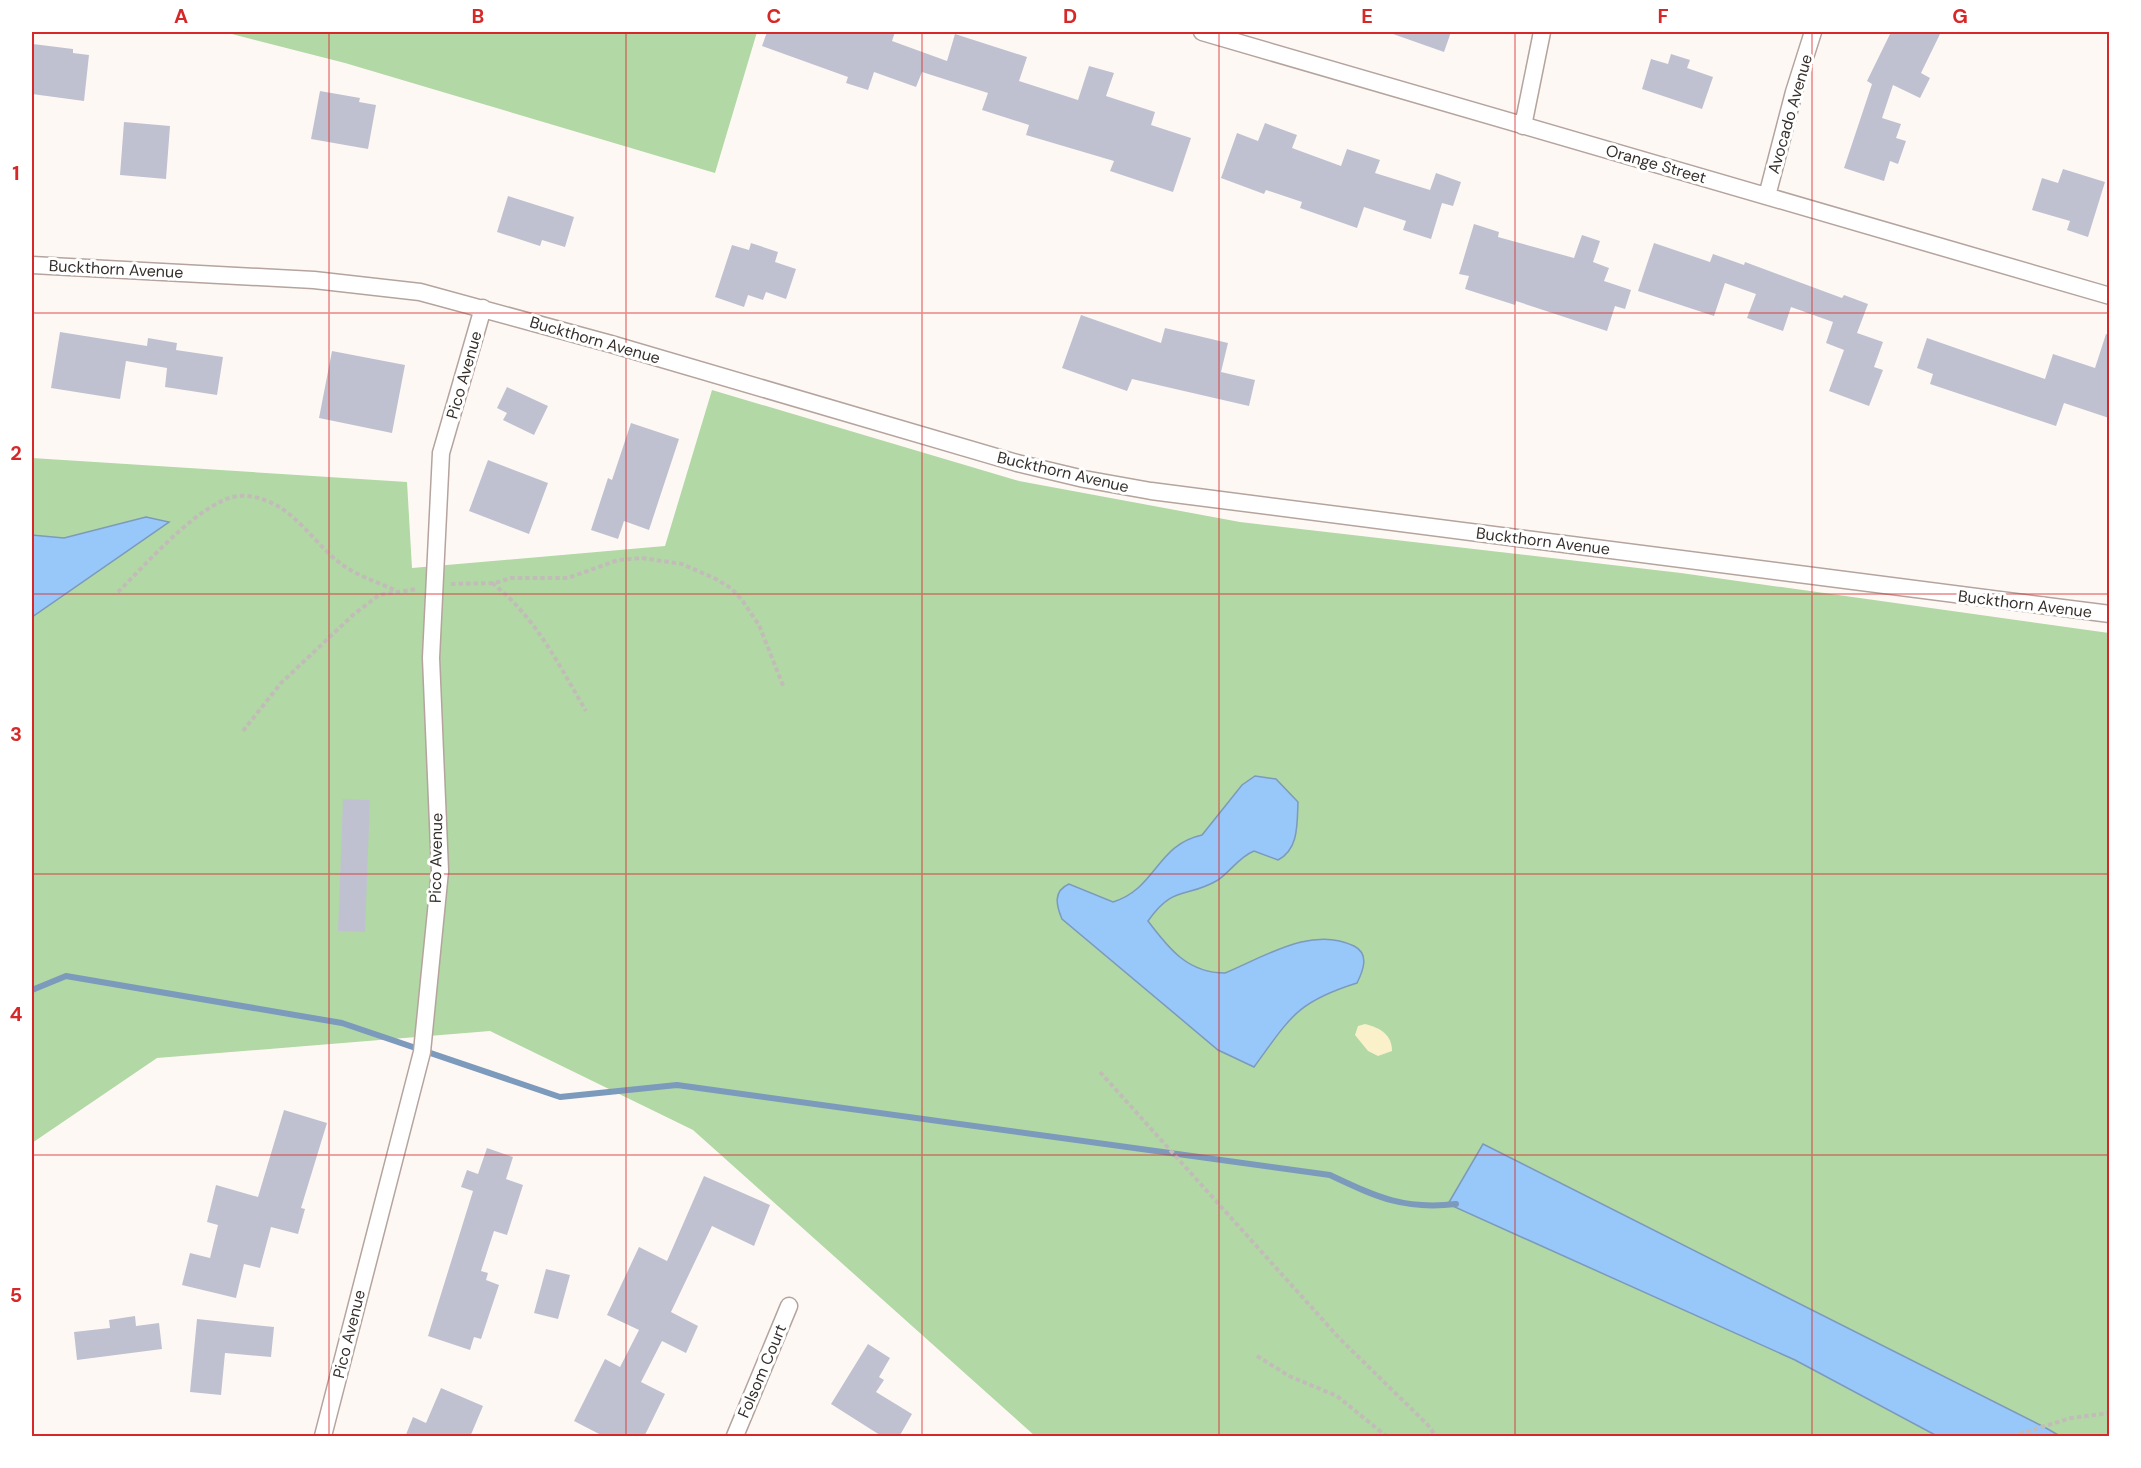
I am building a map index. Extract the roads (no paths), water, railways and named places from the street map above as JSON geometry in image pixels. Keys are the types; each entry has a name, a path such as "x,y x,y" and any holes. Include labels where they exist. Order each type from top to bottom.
{"street":[{"name":"Orange Street","path":"1202,32 2109,296"},
{"path":"1523,126 1542,32"},
{"name":"Avocado Avenue","path":"1767,196 1794,92 1814,32"},
{"name":"Buckthorn Avenue","path":"32,265 356,284 420,292 483,308 1017,463 1084,479 1151,491 2109,614"},
{"name":"Pico Avenue","path":"323,1437 422,1052 440,871 431,658 441,453 483,308"},
{"name":"Folsom Court","path":"735,1437 789,1306"}],"water":[{"path":"146,517 169,522 32,617 32,535 64,538"},
{"path":"1255,776 1276,779 1298,802 1296,835 1290,849 1278,860 1254,851 1239,860 1218,880 1165,902 1148,921 1181,958 1200,969 1212,972 1225,973 1288,946 1322,939 1338,940 1354,946 1362,953 1364,963 1357,983 1320,997 1307,1005 1286,1024 1254,1067 1218,1050 1062,919 1057,899 1060,890 1069,884 1113,902 1128,896 1175,848 1187,840 1202,835 1242,785"},
{"path":"1483,1144 2060,1436 1937,1436 1795,1360 1448,1204"}],"waterway":[{"path":"32,990 66,976 342,1023 560,1097 677,1085 1330,1175 1391,1200 1421,1205 1456,1204"}]}
